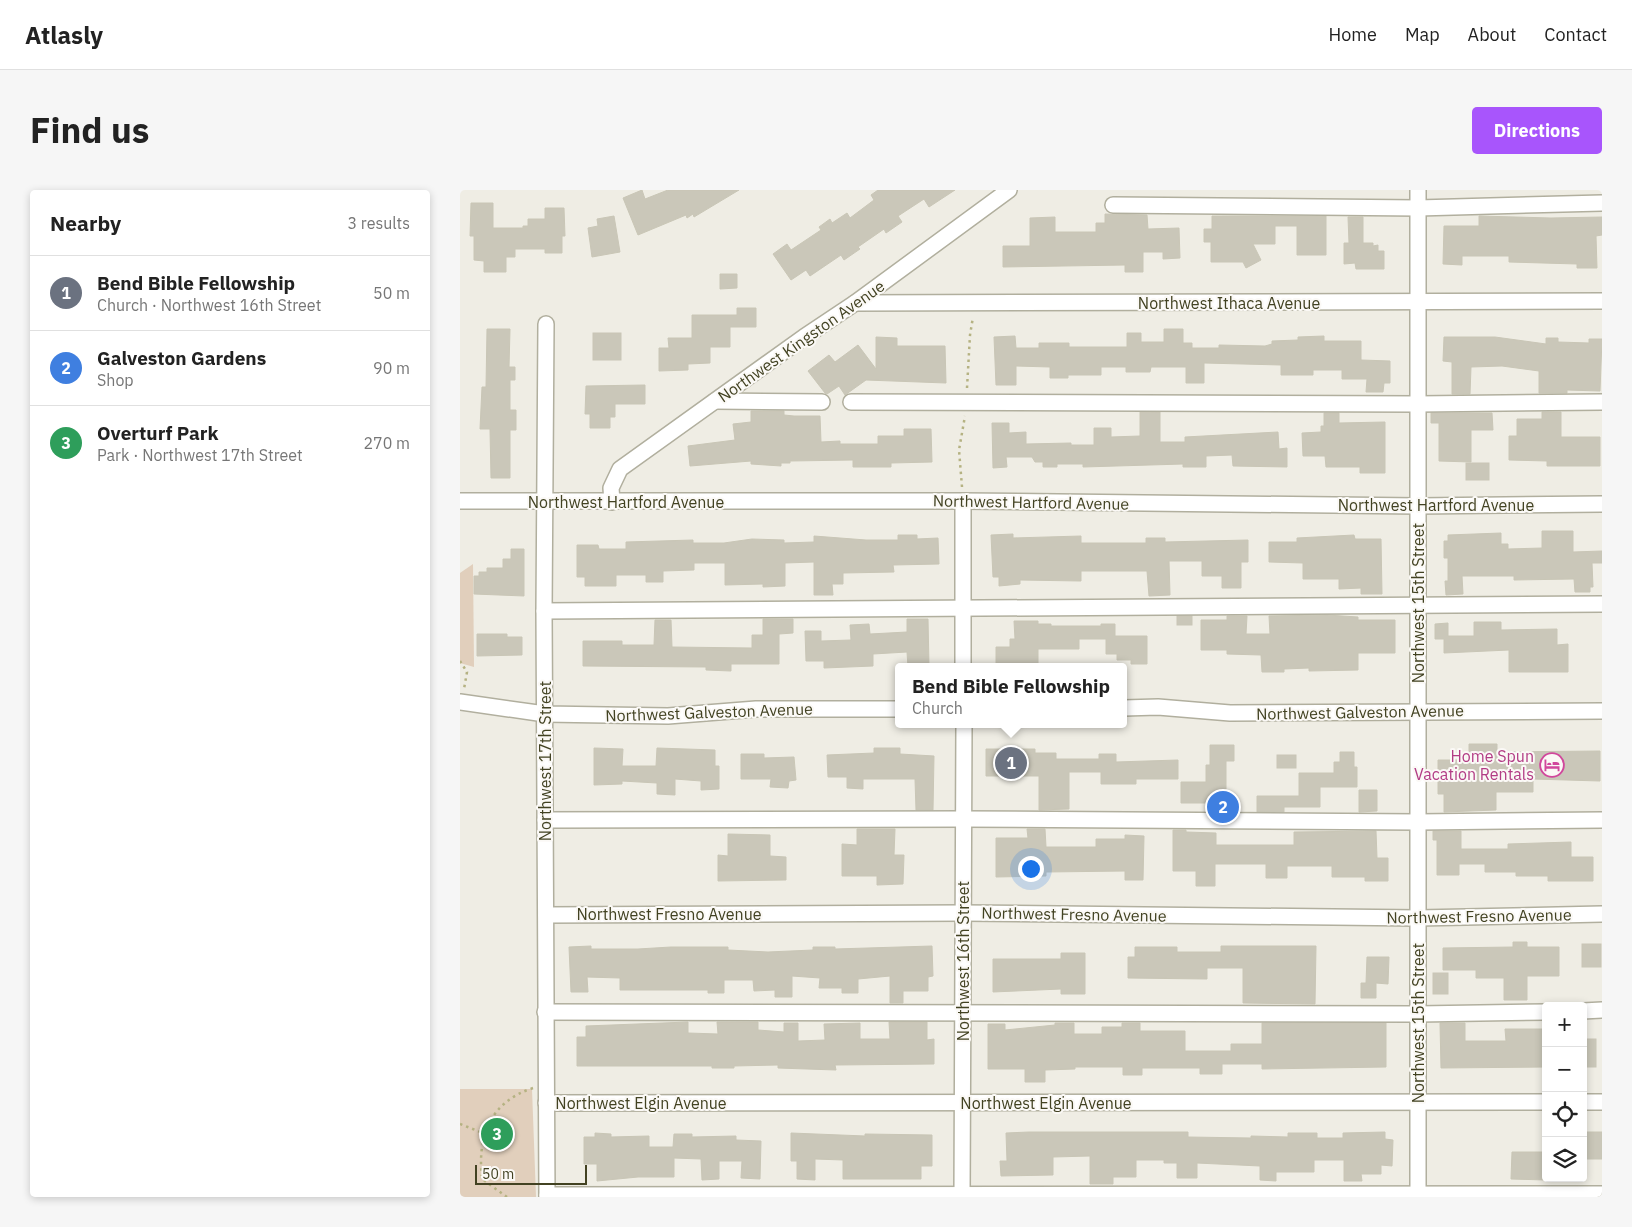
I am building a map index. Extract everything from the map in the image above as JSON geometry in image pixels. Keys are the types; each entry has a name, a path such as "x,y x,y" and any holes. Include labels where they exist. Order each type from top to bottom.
{"street":[{"name":"Northwest Kingston Avenue","path":"612,502 611,488 620,469 856,304 1009,190"},
{"name":"Northwest 15th Street","path":"1418,190 1418,1196"},
{"path":"1113,205 1418,208 1602,203"},
{"name":"Northwest Ithaca Avenue","path":"856,304 1602,302"},
{"name":"Northwest 17th Street","path":"546,324 544,611 547,1196"},
{"path":"715,401 822,402"},
{"path":"851,402 1418,404 1602,402"},
{"path":"963,501 964,663"},
{"name":"Northwest Hartford Avenue","path":"460,502 963,501 1418,506 1602,504"},
{"path":"544,611 1418,603 1602,604"},
{"name":"Northwest Galveston Avenue","path":"461,702 545,714 668,716 756,709 895,709"},
{"name":"Northwest Galveston Avenue","path":"1127,708 1158,707 1230,713 1600,710"},
{"name":"Northwest 16th Street","path":"962,1196 964,728"},
{"path":"545,820 963,819 1418,822 1602,820"},
{"name":"Northwest Fresno Avenue","path":"546,914 963,913 1418,918 1602,914"},
{"path":"1587,1011 1602,1010"},
{"path":"545,1012 962,1011 1418,1014 1542,1012"},
{"name":"Northwest Elgin Avenue","path":"546,1103 1542,1102"},
{"path":"1587,1102 1602,1102"},
{"path":"547,1196 1418,1196 1602,1194"}],"path":[{"path":"460,661 467,672 461,702"},
{"path":"507,1197 482,1179 480,1160 483,1133 497,1110 521,1092 546,1084"},
{"path":"460,1124 483,1133"}],"shaded area":[{"path":"473,564 474,667 460,663 460,573"},
{"path":"460,1089 532,1089 536,1197 460,1197"}],"building":[{"path":"642,190 645,199 668,190 739,190 694,217 693,214 687,218 686,215 638,235 623,198"},
{"path":"878,190 955,190 929,207 924,199 898,216 902,222 886,233 884,229 858,247 860,249 844,260 841,255 810,276 806,270 791,280 773,254 787,244 791,250 821,230 819,227 830,219 832,223 847,213 850,218 874,200 871,195"},
{"path":"471,203 493,203 493,228 523,228 523,226 528,226 528,219 545,219 545,208 564,208 565,236 562,236 562,253 545,253 545,249 515,249 515,257 506,257 506,272 484,272 484,261 474,260 474,236 470,236"},
{"path":"1105,214 1147,215 1148,229 1179,228 1180,258 1163,259 1163,252 1143,252 1143,272 1125,272 1125,265 1003,267 1003,246 1030,246 1030,218 1055,217 1055,232 1096,232 1096,223 1105,223"},
{"path":"614,216 620,252 592,257 588,228 598,226 597,219"},
{"path":"1212,216 1326,216 1326,255 1297,255 1297,226 1275,226 1275,244 1253,244 1261,260 1246,268 1243,262 1211,262 1211,242 1204,242 1204,229 1212,229"},
{"path":"1479,216 1602,217 1602,235 1596,236 1597,268 1577,268 1577,264 1509,262 1509,256 1462,256 1462,265 1443,264 1444,226 1479,226"},
{"path":"1348,217 1363,217 1363,243 1373,243 1373,246 1378,245 1378,251 1384,251 1384,269 1356,269 1355,263 1344,264 1344,243 1349,243"},
{"path":"720,274 737,274 737,288 720,289"},
{"path":"737,308 756,308 756,327 730,327 730,347 710,347 710,363 688,364 688,370 659,371 659,348 669,348 668,338 692,338 692,315 737,315"},
{"path":"487,329 510,329 509,367 515,367 515,380 510,380 510,410 516,410 516,430 510,430 510,478 491,478 490,429 480,429 482,387 486,387"},
{"path":"1164,329 1183,329 1183,343 1192,343 1192,348 1219,348 1219,345 1265,346 1272,344 1272,341 1298,340 1298,337 1324,336 1324,341 1361,341 1361,360 1390,361 1390,383 1384,383 1383,392 1366,392 1367,379 1342,379 1342,370 1313,370 1313,375 1281,375 1281,365 1204,363 1204,383 1186,383 1186,367 1151,367 1150,372 1126,372 1126,367 1101,367 1101,375 1068,375 1068,378 1050,378 1050,367 1016,366 1016,385 996,385 994,337 1015,336 1016,348 1039,348 1039,343 1069,343 1069,347 1127,347 1127,333 1141,333 1141,342 1164,342"},
{"path":"593,333 621,333 621,360 593,360"},
{"path":"876,337 897,338 897,346 945,346 946,383 866,380 845,395 839,386 827,394 808,371 829,355 835,362 858,345 876,369"},
{"path":"1444,337 1495,337 1546,344 1546,338 1558,338 1558,342 1589,343 1589,339 1602,339 1600,391 1567,390 1567,393 1539,393 1539,371 1502,366 1471,367 1470,394 1452,394 1452,362 1443,361"},
{"path":"645,385 645,404 615,404 615,417 610,417 610,428 590,428 590,414 585,414 586,386"},
{"path":"751,411 784,411 784,415 820,416 821,442 840,441 840,444 878,444 878,436 904,436 904,429 931,429 932,462 891,463 891,467 853,467 853,460 790,461 790,463 781,463 781,466 751,464 751,461 690,466 688,446 735,440 733,424 751,422"},
{"path":"1140,412 1160,412 1160,442 1185,442 1185,437 1278,432 1279,449 1287,448 1287,467 1233,466 1232,455 1206,456 1206,467 1183,467 1183,464 1083,467 1083,464 1057,464 1057,467 1043,467 1043,462 1035,462 1032,457 1006,457 1007,467 993,468 992,423 1009,423 1009,433 1026,432 1026,444 1071,443 1071,445 1094,445 1094,428 1111,428 1111,437 1140,436"},
{"path":"1542,412 1561,412 1561,437 1600,437 1600,466 1547,466 1547,461 1509,460 1509,436 1517,436 1517,419 1542,419"},
{"path":"1324,413 1339,413 1339,423 1385,422 1385,473 1360,473 1360,467 1326,467 1325,456 1303,456 1302,433 1321,432 1321,426 1324,426"},
{"path":"1431,413 1492,413 1493,430 1471,430 1471,462 1439,461 1439,423 1431,423"},
{"path":"1466,463 1489,463 1489,480 1466,480"},
{"path":"1542,531 1573,531 1573,552 1602,551 1602,563 1592,563 1593,587 1590,587 1590,592 1575,592 1574,579 1514,580 1514,576 1462,576 1463,594 1446,595 1445,581 1448,581 1448,558 1444,558 1444,541 1448,541 1448,535 1501,533 1501,544 1508,544 1508,549 1542,548"},
{"path":"1013,534 1013,538 1081,536 1081,543 1146,543 1146,538 1165,538 1165,542 1248,540 1248,562 1241,562 1241,588 1222,588 1222,576 1202,576 1202,561 1169,561 1170,595 1149,596 1147,571 1081,571 1081,581 1020,580 1020,584 999,586 999,577 993,577 991,535"},
{"path":"898,535 917,535 917,539 938,538 939,564 893,565 894,572 843,573 843,584 832,584 833,595 814,595 814,562 785,563 785,586 763,587 763,584 725,585 725,563 694,563 694,570 663,571 663,582 646,582 646,575 616,575 616,586 585,586 585,577 577,577 577,545 598,545 599,549 626,549 626,542 693,540 693,543 724,543 752,539 784,540 784,543 814,542 814,536 866,540 898,540"},
{"path":"1354,535 1355,539 1381,539 1382,594 1361,594 1361,588 1339,589 1339,579 1303,579 1303,563 1269,562 1269,542 1297,542 1297,538"},
{"path":"511,549 524,549 524,596 474,594 474,576 479,576 479,572 487,572 487,568 503,568 503,559 511,559"},
{"path":"1327,615 1358,617 1358,620 1395,620 1395,653 1358,653 1358,670 1309,671 1309,668 1284,669 1284,672 1262,672 1261,655 1227,654 1227,650 1201,650 1201,620 1227,620 1227,616 1247,616 1246,634 1270,634 1269,616"},
{"path":"1177,616 1192,616 1192,625 1177,625"},
{"path":"763,619 793,619 793,633 779,634 779,664 731,664 731,671 706,670 706,667 583,666 583,641 622,641 622,645 654,645 655,620 671,620 672,647 752,648 752,635 763,635"},
{"path":"907,619 928,619 929,663 908,663 907,652 873,654 873,666 824,668 824,661 806,661 805,631 821,631 821,641 851,640 850,625 869,624 870,634 907,632"},
{"path":"1014,621 1038,621 1038,624 1051,624 1051,626 1101,626 1101,624 1115,624 1115,636 1147,636 1147,664 1131,664 1131,660 1117,660 1117,654 1106,654 1106,639 1079,639 1079,649 1038,649 1038,663 996,663 996,647 1010,647 1010,639 1015,639"},
{"path":"1474,622 1501,622 1501,630 1557,629 1557,645 1568,644 1568,672 1509,672 1509,650 1444,653 1444,639 1435,639 1435,624 1448,623 1448,636 1474,636"},
{"path":"477,634 507,634 507,637 522,637 522,655 477,656"},
{"path":"1469,744 1497,744 1497,752 1600,751 1600,781 1533,779 1533,792 1496,792 1496,810 1444,812 1444,794 1438,794 1438,760 1469,760"},
{"path":"1210,745 1234,745 1234,761 1226,761 1226,800 1233,800 1233,811 1213,811 1213,803 1181,803 1181,782 1206,782 1206,765 1210,765"},
{"path":"594,748 623,749 622,766 656,766 657,748 715,750 715,766 719,766 719,789 701,790 701,781 675,779 675,795 657,794 657,783 622,781 622,784 594,785"},
{"path":"874,748 900,748 900,754 934,756 933,810 916,810 915,779 863,779 863,789 847,788 847,777 828,777 827,755 874,753"},
{"path":"986,749 1035,749 1035,753 1056,753 1056,759 1099,759 1099,754 1116,754 1116,762 1178,760 1178,779 1136,779 1136,784 1101,784 1101,772 1069,772 1069,809 1039,810 1039,776 986,776"},
{"path":"1340,752 1354,752 1354,767 1357,767 1357,787 1320,787 1320,807 1284,807 1284,812 1257,812 1257,796 1299,796 1299,773 1334,773 1334,762 1340,762"},
{"path":"741,754 764,754 764,758 794,757 796,780 789,781 788,788 770,787 771,779 741,779"},
{"path":"1277,755 1296,755 1296,768 1277,768"},
{"path":"1359,790 1377,790 1377,811 1359,812"},
{"path":"857,829 895,829 894,855 904,855 903,884 877,885 877,876 842,876 842,844 857,845"},
{"path":"1027,829 1045,829 1046,847 1096,847 1096,839 1125,839 1125,835 1144,836 1143,880 1125,880 1125,871 1046,872 1046,876 996,877 996,838 1028,838"},
{"path":"1173,830 1216,833 1216,845 1294,845 1294,832 1376,831 1377,858 1388,858 1388,881 1365,881 1365,877 1332,877 1332,866 1287,866 1287,878 1266,878 1266,864 1215,864 1215,886 1196,886 1196,871 1173,871"},
{"path":"1433,831 1461,831 1461,849 1508,849 1508,844 1571,842 1571,857 1593,857 1593,881 1548,881 1548,876 1516,876 1516,872 1485,872 1485,864 1459,864 1459,875 1437,875 1437,840 1433,840"},
{"path":"728,834 770,835 770,856 786,857 786,880 718,881 718,855 728,856"},
{"path":"1513,942 1527,942 1527,947 1559,947 1559,976 1527,976 1527,1000 1504,1000 1504,978 1476,978 1476,970 1443,970 1443,948 1513,947"},
{"path":"1582,944 1601,944 1601,967 1582,967"},
{"path":"591,946 591,949 728,947 728,950 768,952 813,950 813,947 835,947 835,949 932,946 933,976 928,977 928,991 903,991 903,1003 890,1003 890,976 858,979 858,993 842,993 842,988 819,988 820,978 792,976 792,997 775,997 775,990 754,991 753,980 724,980 724,993 708,993 708,990 620,990 620,978 587,977 588,992 571,992 569,947"},
{"path":"1221,946 1316,946 1315,1004 1243,1003 1243,968 1207,968 1207,979 1128,978 1128,957 1135,957 1135,947 1177,947 1177,952 1221,952"},
{"path":"1061,953 1085,953 1085,994 1061,994 1061,989 993,992 993,959 1061,959"},
{"path":"1367,957 1389,957 1388,984 1376,983 1376,998 1361,998 1361,983 1366,983"},
{"path":"1433,973 1448,973 1448,994 1433,994"},
{"path":"688,1022 688,1033 718,1034 717,1022 758,1022 758,1030 784,1032 784,1023 798,1023 798,1041 825,1040 824,1024 860,1023 860,1039 890,1039 889,1022 927,1022 927,1040 934,1039 934,1064 835,1065 836,1070 778,1068 778,1065 734,1066 734,1068 712,1068 712,1066 577,1066 577,1037 586,1037 586,1026"},
{"path":"1055,1023 1074,1023 1074,1034 1102,1034 1102,1027 1122,1027 1122,1023 1140,1023 1140,1031 1185,1031 1185,1051 1231,1051 1231,1044 1262,1044 1262,1023 1386,1023 1386,1067 1262,1069 1262,1064 1222,1064 1222,1074 1200,1074 1200,1068 1142,1068 1142,1075 1123,1075 1123,1067 1075,1067 1075,1069 1045,1070 1045,1082 1025,1082 1025,1069 988,1069 988,1024 1005,1024 1005,1030 1055,1025"},
{"path":"1440,1023 1465,1023 1465,1041 1506,1041 1505,1029 1542,1029 1542,1067 1441,1068"},
{"path":"1587,1039 1596,1039 1596,1067 1587,1067"},
{"path":"1188,1132 1188,1137 1251,1138 1251,1136 1288,1137 1288,1133 1317,1133 1317,1138 1343,1138 1343,1133 1385,1132 1385,1139 1393,1140 1392,1166 1381,1165 1381,1174 1361,1174 1362,1181 1344,1181 1344,1160 1314,1160 1314,1172 1276,1172 1276,1181 1260,1180 1260,1166 1197,1163 1197,1178 1177,1178 1177,1163 1164,1163 1164,1160 1136,1160 1136,1177 1113,1177 1113,1184 1090,1184 1090,1156 1053,1157 1053,1175 1001,1176 1000,1161 1007,1161 1006,1133"},
{"path":"1587,1132 1602,1132 1602,1159 1587,1159"},
{"path":"595,1133 611,1134 611,1137 649,1136 649,1147 673,1147 674,1134 692,1134 692,1137 736,1136 736,1140 761,1141 760,1179 741,1178 742,1161 719,1161 719,1179 702,1180 701,1159 674,1158 674,1177 638,1177 597,1181 597,1164 584,1164 584,1137 595,1137"},
{"path":"791,1133 865,1136 865,1134 932,1135 932,1166 921,1166 921,1179 843,1179 843,1160 815,1159 815,1180 797,1179 797,1161 791,1161"},
{"path":"1512,1152 1542,1152 1542,1180 1511,1179"}],"place":[{"name":"Bend Bible Fellowship","path":"1011,763"},
{"name":"Home Spun Vacation Rentals","path":"1552,765"},
{"name":"Galveston Gardens","path":"1223,807"},
{"name":"Overturf Park","path":"497,1134"}]}
